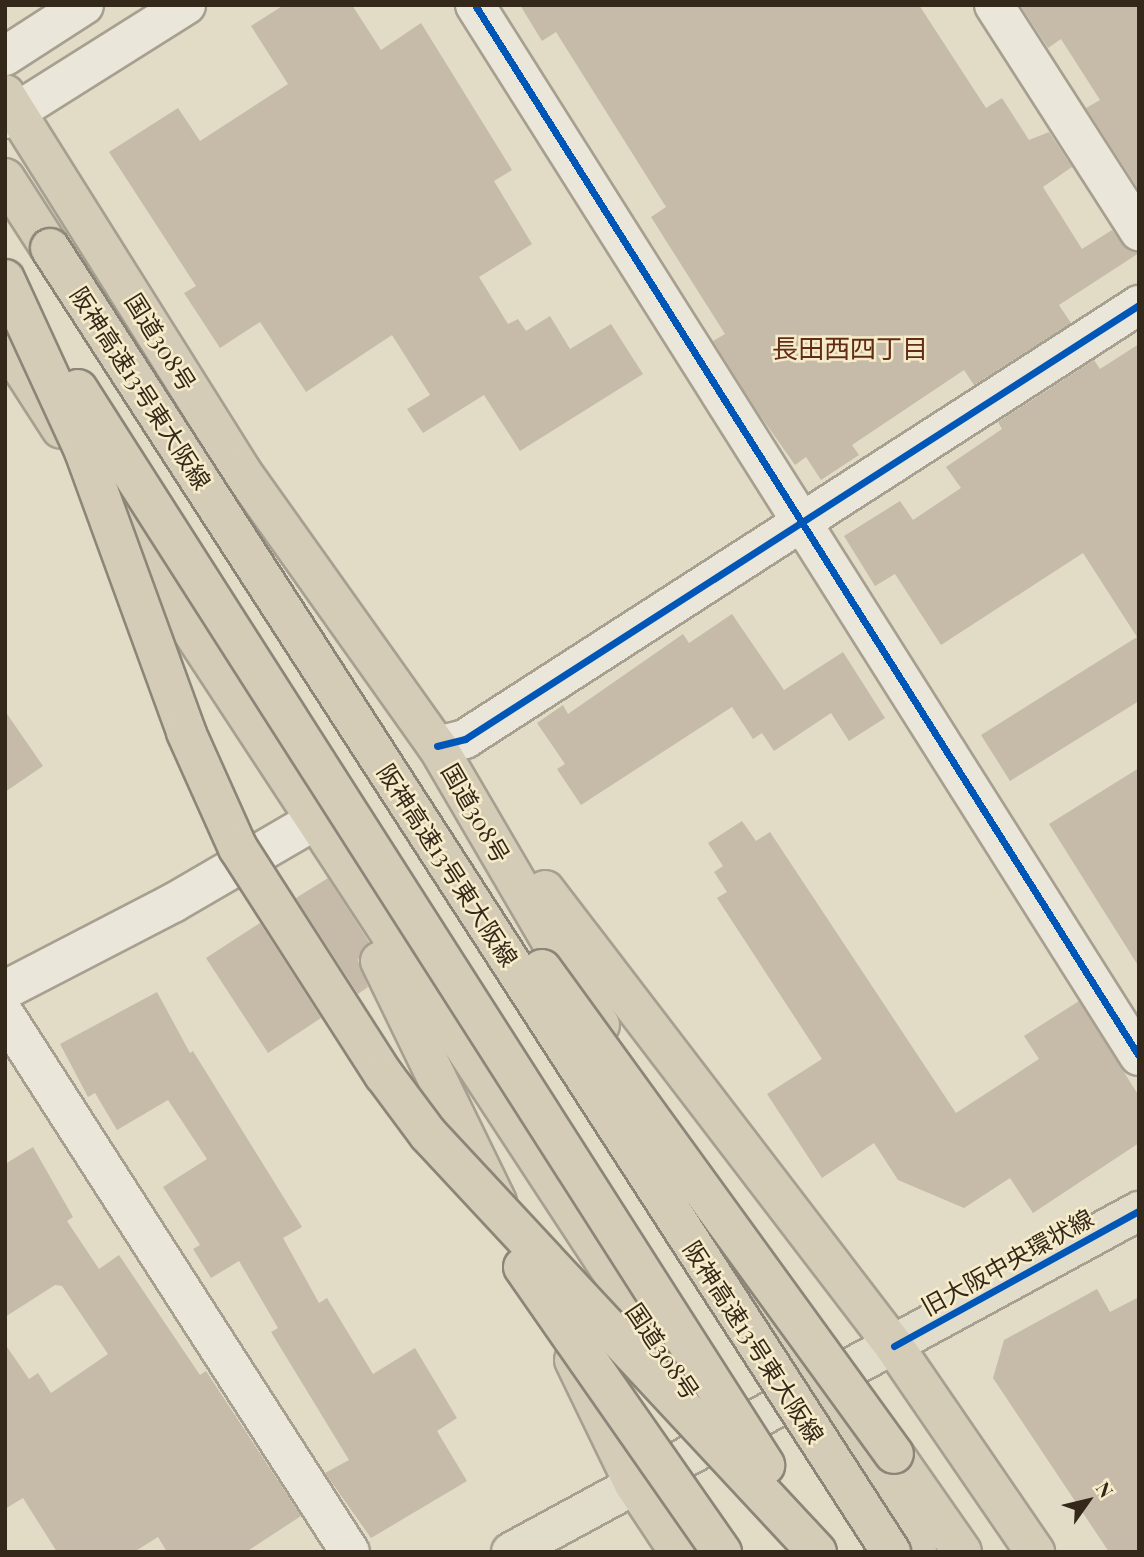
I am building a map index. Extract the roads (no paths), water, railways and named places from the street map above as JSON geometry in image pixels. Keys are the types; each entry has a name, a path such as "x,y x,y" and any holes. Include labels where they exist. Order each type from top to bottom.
{"highway":[{"name":"国道308号","path":"9,109 242,472 437,746 812,1389 917,1552"},
{"name":"阪神高速13号東大阪線","path":"5,178 891,1552"},
{"path":"5,277 84,451 186,733 238,848 384,1075 722,1552"},
{"path":"5,277 650,1292 820,1552"},
{"name":"国道308号","path":"5,342 312,822 720,1437 791,1552"},
{"path":"316,659 962,1552"},
{"path":"437,746 894,1346 1035,1552"},
{"path":"312,822 634,1484 678,1552"},
{"path":"428,1134 820,1552"}],"main road":[{"name":"旧大阪中央環状線","path":"511,1552 1139,1211"}],"street":[{"path":"5,56 84,5"},
{"path":"9,109 186,5"},
{"path":"475,5 1139,1056"},
{"path":"994,5 1139,231"},
{"path":"437,746 465,739 1139,305"},
{"path":"5,990 173,903 312,822"},
{"path":"5,1015 349,1552"}],"district":[{"name":"長田西四丁目","path":"850,348"}]}
